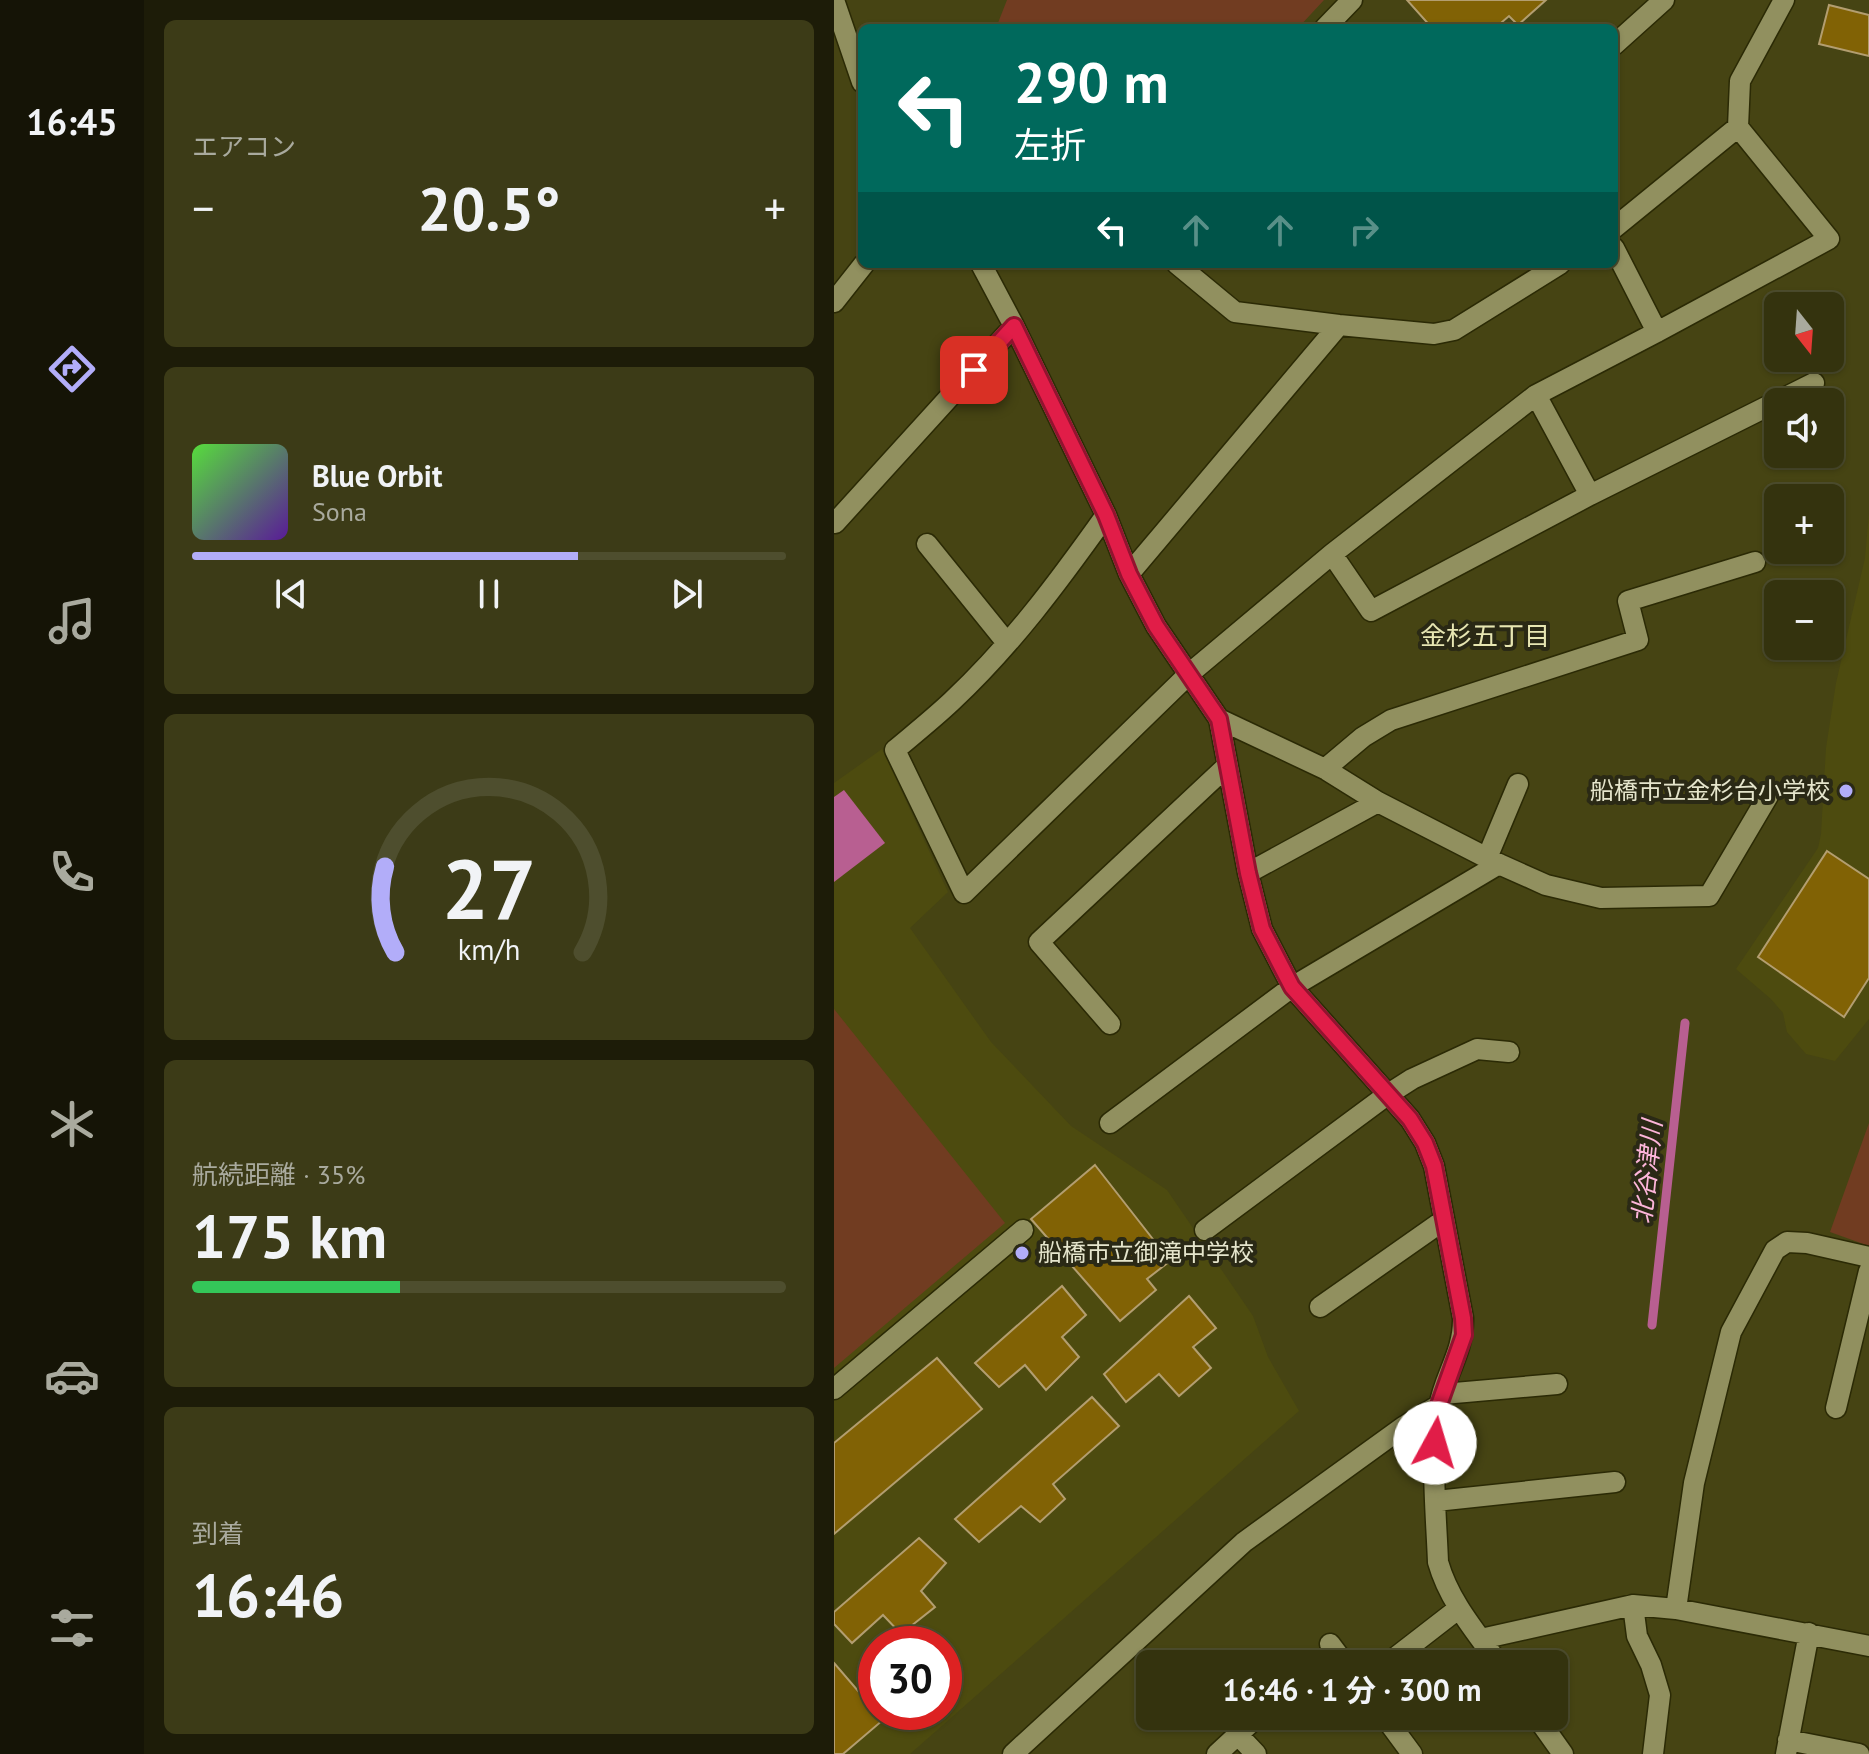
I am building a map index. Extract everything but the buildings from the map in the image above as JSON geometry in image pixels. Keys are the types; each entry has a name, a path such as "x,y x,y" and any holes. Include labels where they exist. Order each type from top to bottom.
{"street":[{"path":"834,0 858,70"},
{"path":"1330,24 1352,0"},
{"path":"1618,41 1664,0"},
{"path":"1106,515 1057,584 1007,643 952,701 895,750 964,893 1189,674 1332,554 1536,395 1829,239 1738,127 1740,81 1784,0"},
{"path":"1618,225 1738,127"},
{"path":"1618,256 1657,332"},
{"path":"834,302 861,268"},
{"path":"983,268 1106,515 1129,574 1156,626 1219,719 1248,873 1262,929 1292,987 1410,1119 1425,1143 1434,1166 1464,1335 1441,1399 1435,1443 1438,1562 1458,1609 1489,1650"},
{"path":"1182,268 1235,312 1434,334 1454,330 1554,268"},
{"path":"1129,574 1339,325"},
{"path":"835,523 1014,326"},
{"path":"1332,554 1371,611 1590,495 1814,383"},
{"path":"1536,395 1590,495"},
{"path":"927,544 1007,643"},
{"path":"1325,769 1363,737 1391,720 1638,640 1628,601 1755,562"},
{"path":"1219,719 1325,769 1378,802 1493,861 1546,885 1601,898 1709,896 1768,796"},
{"path":"1110,1024 1039,942 1227,766"},
{"path":"1110,1123 1292,987 1493,861 1518,784"},
{"path":"1248,873 1378,802"},
{"path":"1205,1230 1412,1079 1477,1049 1509,1052"},
{"path":"1320,1307 1444,1220"},
{"path":"834,1389 1023,1230"},
{"path":"1676,1609 1694,1483 1731,1332 1775,1250 1787,1242 1807,1243 1869,1257"},
{"path":"1836,1408 1869,1271"},
{"path":"1013,1754 1244,1542 1441,1399 1557,1384"},
{"path":"1436,1501 1615,1482"},
{"path":"1633,1605 1637,1636 1651,1665 1660,1695 1653,1754"},
{"path":"1481,1639 1633,1605 1676,1609 1869,1646"},
{"path":"1405,1650 1458,1609"},
{"path":"1809,1633 1787,1747 1859,1754"},
{"path":"1330,1644 1334,1650"},
{"path":"1217,1754 1243,1730"},
{"path":"1394,1730 1412,1754"},
{"path":"1546,1730 1563,1754"},
{"path":"1238,1735 1256,1754"}],"shaded area":[{"path":"1007,0 1324,0 1302,24 998,24"},
{"name":"船橋市立金杉台小学校","path":"1869,513 1869,1019 1835,1061 1806,1054 1787,1032 1783,1013 1736,969 1818,848 1826,748 1836,683 1841,660 1844,660 1865,558"},
{"name":"船橋市立御滝中学校","path":"882,749 948,892 910,928 991,1042 1071,1126 1167,1190 1253,1316 1268,1357 1299,1411 962,1708 962,1626 858,1626 858,1730 937,1730 910,1754 834,1754 834,783"},
{"path":"844,790 885,843 834,882 834,797"},
{"path":"834,1009 1005,1223 834,1368"},
{"path":"1869,1123 1869,1246 1830,1232"}],"waterway":[{"name":"北谷津川","path":"1652,1325 1685,1023"}],"place":[{"name":"船橋市立金杉台小学校","path":"1846,791"},
{"name":"船橋市立御滝中学校","path":"1022,1253"}],"district":[{"name":"金杉五丁目","path":"1485,636"}],"route":[{"path":"974,370 1014,326 1156,626 1219,719 1248,873 1262,929 1282,970 1292,987 1410,1119 1425,1143 1434,1166 1464,1335 1439,1405 1435,1443"}]}
